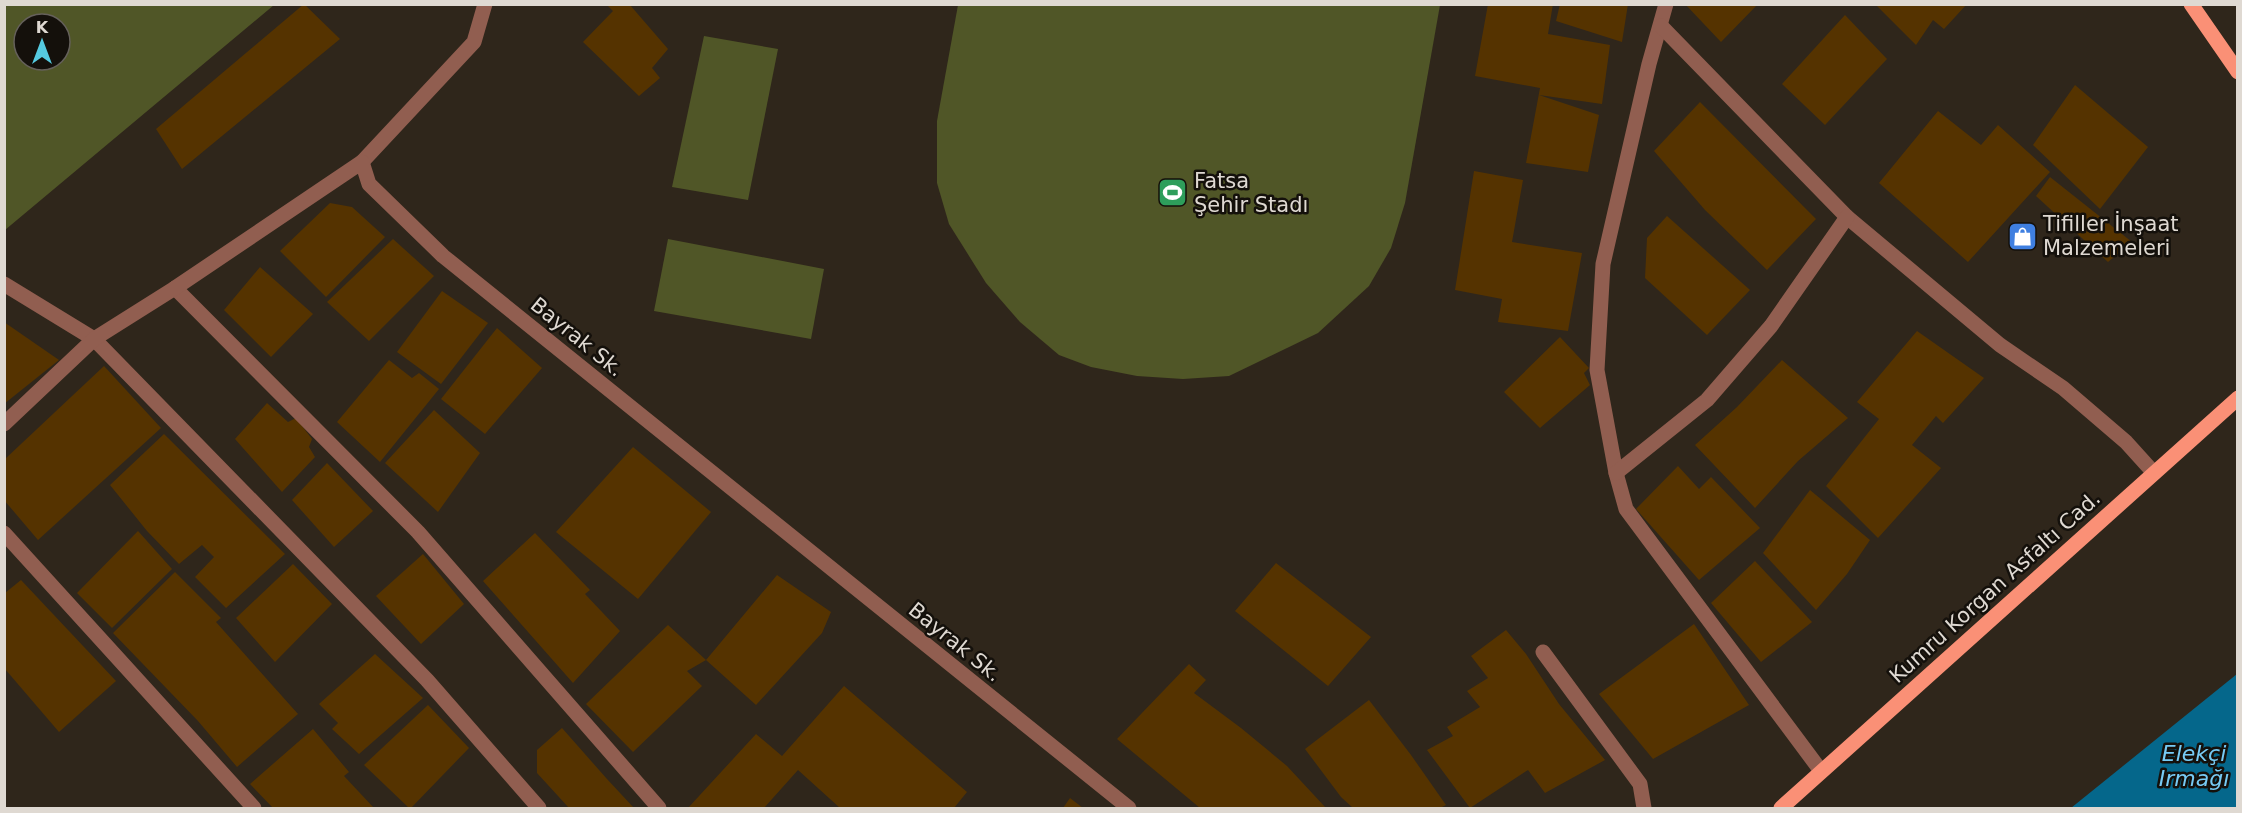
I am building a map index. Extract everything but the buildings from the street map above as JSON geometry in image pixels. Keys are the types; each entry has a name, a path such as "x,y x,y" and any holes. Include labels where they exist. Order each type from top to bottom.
{"main road":[{"path":"2191,4 2238,72"},
{"name":"Kumru Korgan Asfaltı Cad.","path":"1781,808 2238,398"}],"street":[{"path":"4,424 94,339 175,288 362,162 474,42 485,4"},
{"path":"1666,4 1649,64 1603,264 1597,370 1616,473 1626,509 1821,771"},
{"path":"1661,26 1847,217 2000,345 2063,388 2126,442 2154,473"},
{"name":"Bayrak Sk.","path":"362,162 369,184 443,256 1129,808"},
{"path":"1616,473 1707,400 1771,326 1829,246 1847,217"},
{"path":"4,284 94,339 427,680 539,808"},
{"path":"175,288 418,532 659,808"},
{"path":"4,533 255,808"},
{"path":"1543,652 1640,784 1644,808"}],"green space":[{"path":"5,4 274,5 5,230"},
{"name":"Fatsa Şehir Stadı","path":"958,5 1440,5 1405,203 1391,248 1369,286 1318,333 1229,376 1183,379 1137,376 1091,367 1059,355 1020,322 986,283 949,224 937,183 937,121"},
{"path":"704,36 778,49 748,200 672,187"},
{"path":"668,239 824,269 811,339 654,311"}],"water":[{"name":"Elekçi Irmağı","path":"2237,674 2237,808 2071,808"}],"place":[{"name":"Fatsa Şehir Stadı","path":"1173,193"},
{"name":"Tifiller İnşaat Malzemeleri","path":"2022,236"}]}
